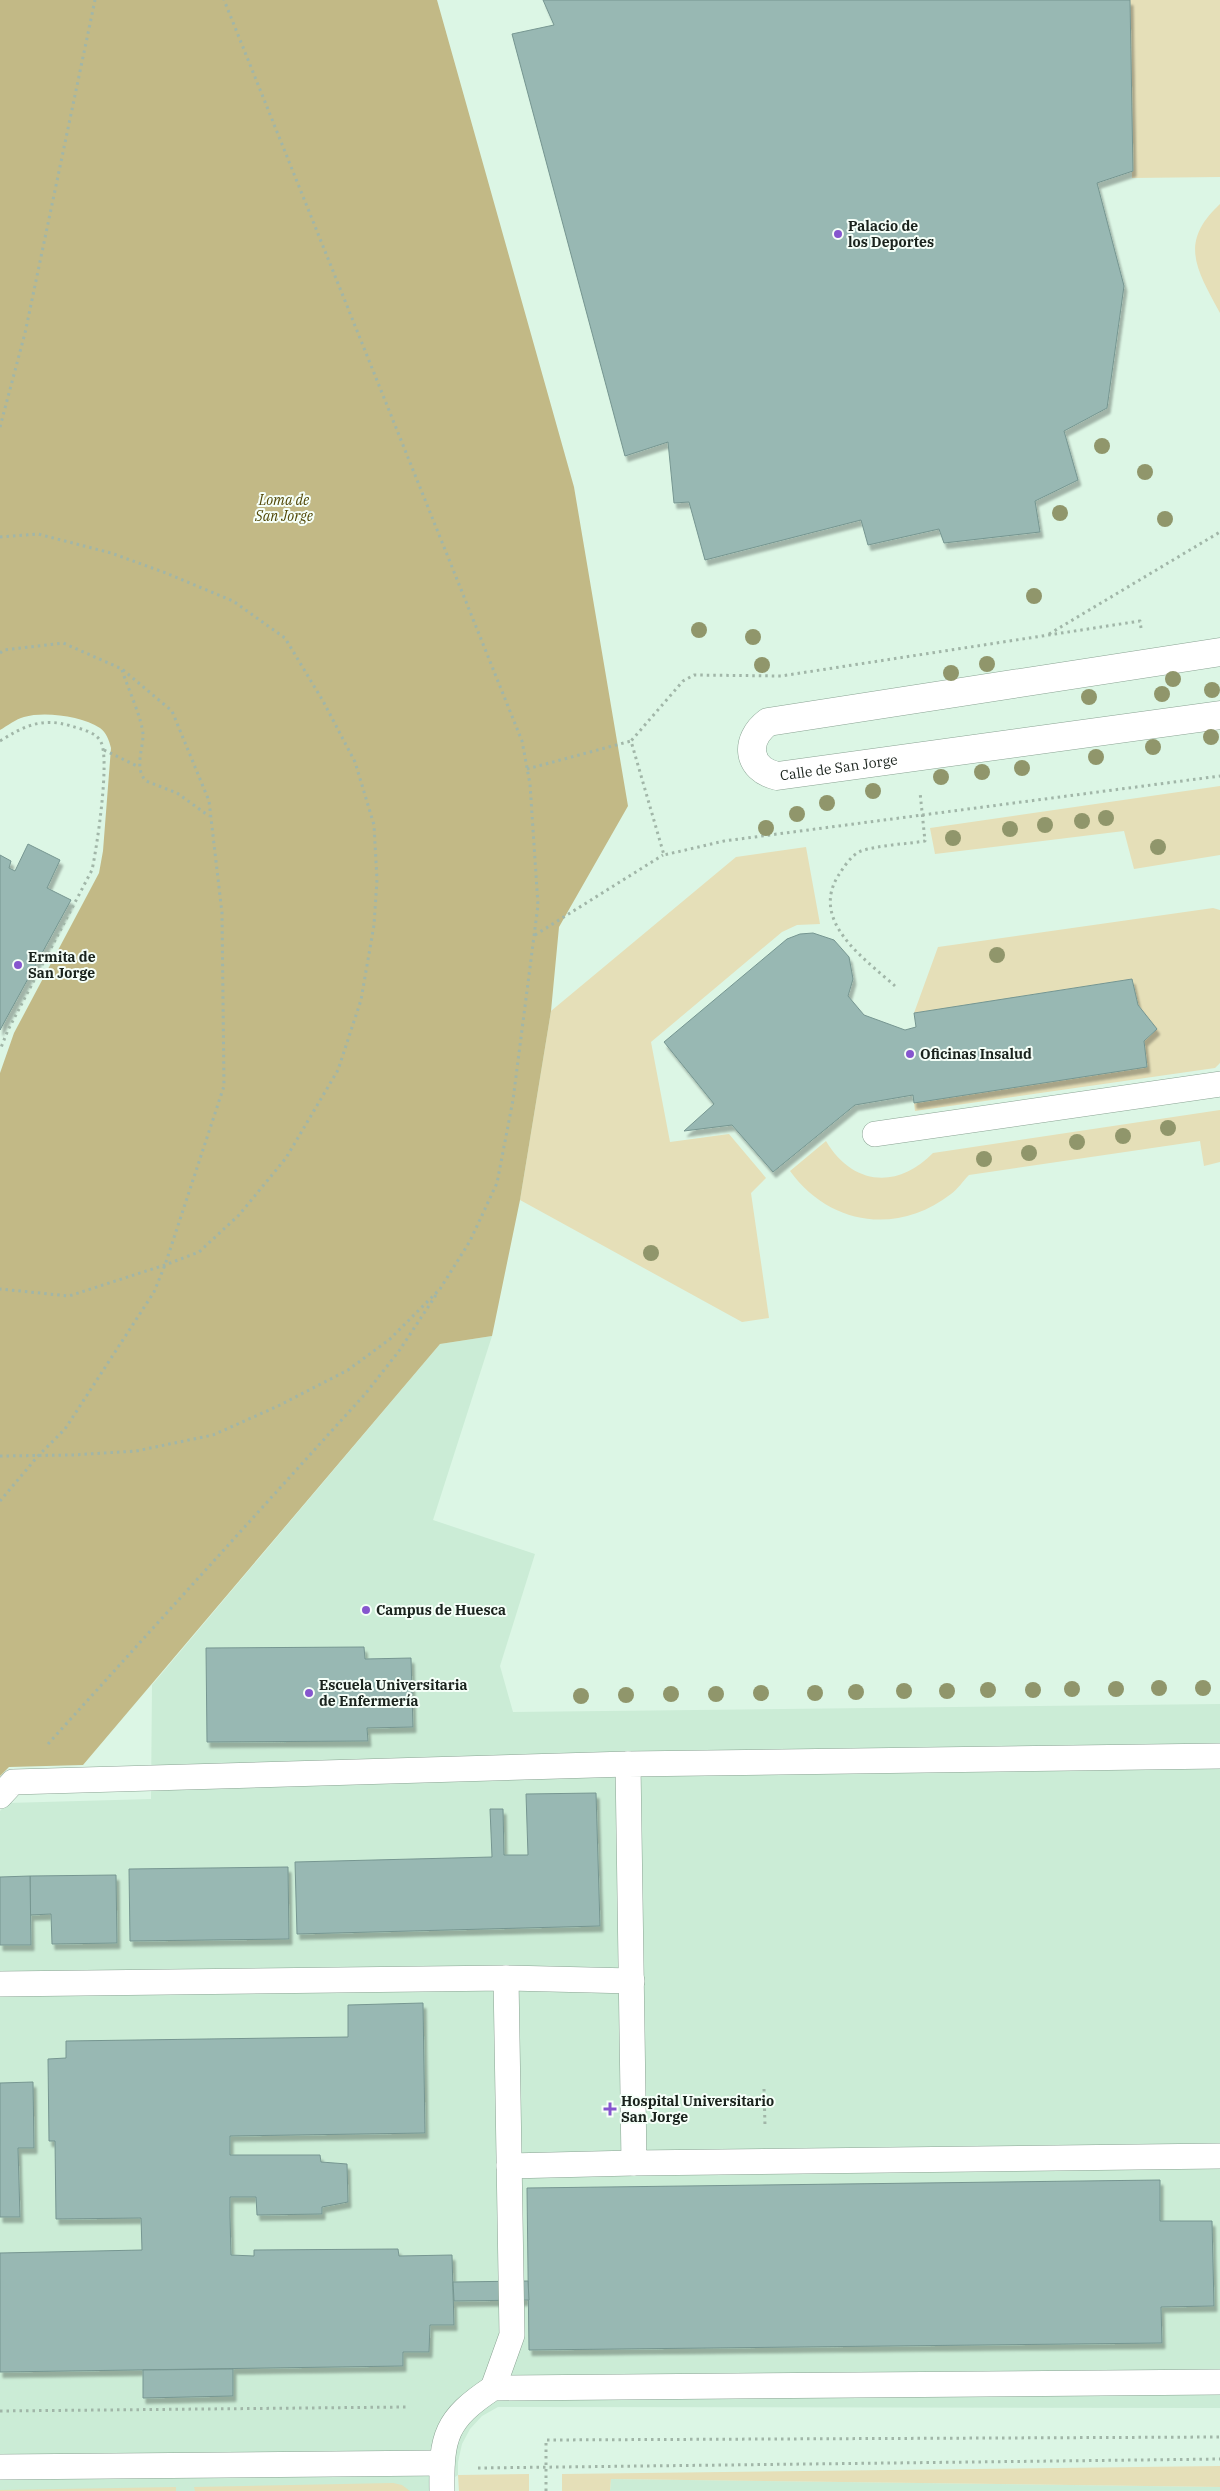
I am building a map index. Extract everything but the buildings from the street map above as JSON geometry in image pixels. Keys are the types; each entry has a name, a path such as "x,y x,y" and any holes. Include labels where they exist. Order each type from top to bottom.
{"street":[{"name":"Calle de San Jorge","path":"1220,652 768,722 753,738 752,749 754,760 761,768 768,774 777,776 1220,714"}],"lane":[{"path":"875,1134 1220,1084"},
{"path":"6,1789 628,1764 1220,1756"},
{"path":"628,1764 634,2163"},
{"path":"0,1984 506,1978 632,1981"},
{"path":"493,2388 512,2336 506,1978"},
{"path":"509,2166 1220,2156"},
{"path":"0,2467 442,2474 445,2439 456,2418 471,2402 493,2388 1220,2382"}],"path":[{"path":"0,428 25,333 95,0"},
{"path":"6,1789 366,1393 399,1351 470,1241 497,1183 513,1100 538,905 530,784 518,732 224,0"},
{"path":"1047,636 1220,532"},
{"path":"0,536 38,534 111,553 166,573 233,601 285,638 323,701 355,762 374,825 377,880 374,925 361,1000 338,1070 286,1158 239,1215 199,1252 69,1296 0,1288"},
{"path":"0,653 4,650 63,643 122,669 172,711 209,801 222,913 224,1086 165,1265 154,1292 65,1429 38,1456 0,1501"},
{"path":"122,669 143,733 140,767 146,781 177,793 210,816"},
{"path":"0,741 26,725 50,722 95,735 104,750 96,850 92,870 8,1030 0,1050"},
{"path":"526,769 631,741"},
{"path":"104,750 140,767"},
{"path":"895,986 844,939 834,922 831,902 835,882 845,864 860,851 925,842 916,757"},
{"path":"534,935 664,855"},
{"path":"0,1456 136,1451 213,1435 278,1406 348,1370 390,1340 440,1288"},
{"path":"0,2411 407,2407"},
{"path":"546,2491 546,2440 1220,2437"},
{"path":"442,2474 546,2467 1220,2459"}],"shaded area":[{"path":"1130,0 1220,0 1220,177 1132,178"},
{"path":"1220,204 1220,313 1199,270 1195,244 1199,231 1207,218"},
{"path":"1220,786 1220,855 1134,869 1124,831 935,854 930,828"},
{"path":"806,847 820,924 797,925 782,932 651,1042 670,1142 729,1134 766,1178 751,1193 769,1318 742,1322 520,1200 551,1011 736,857"},
{"path":"1213,908 1220,910 1220,1063 1215,1068 915,1111 914,1103 1147,1067 1144,1041 1157,1029 1138,1005 1132,979 914,1013 938,947"},
{"path":"1220,1110 1220,1162 1204,1166 1200,1141 969,1175 954,1192 930,1207 909,1216 887,1219 865,1218 844,1213 824,1203 806,1189 790,1171 826,1141 837,1156 849,1167 862,1174 890,1177 905,1173 919,1165 933,1153"},
{"name":"Hospital Universitario San Jorge","path":"492,1336 433,1520 535,1554 500,1666 513,1712 1220,1704 1220,2408 498,2407 482,2416 470,2429 462,2444 458,2462 458,2475 434,2491 0,2491 0,1811 7,1803 151,1799 152,1685 440,1344"},
{"path":"1220,2466 1220,2487 611,2479 610,2491 562,2491 562,2474"},
{"path":"529,2474 529,2491 459,2491 458,2475"},
{"path":"611,2479 1220,2487 1220,2491 610,2491"},
{"path":"393,2483 402,2485 410,2491 195,2491 194,2487"},
{"path":"176,2487 176,2491 0,2491 0,2490"}],"green space":[{"name":"Loma de San Jorge","path":"0,0 437,0 574,487 628,806 559,927 551,1011 520,1200 492,1336 440,1344 83,1765 9,1767 0,1776 0,1073 14,1033 99,873 103,851 111,748 107,736 100,728 83,720 63,716 32,715 15,721 0,730"}],"place":[{"name":"Palacio de los Deportes","path":"838,234"},
{"name":"Ermita de San Jorge","path":"18,965"},
{"name":"Oficinas Insalud","path":"910,1054"},
{"name":"Campus de Huesca","path":"366,1610"},
{"name":"Escuela Universitaria de Enfermería","path":"309,1693"},
{"name":"Hospital Universitario San Jorge","path":"610,2109"}]}
